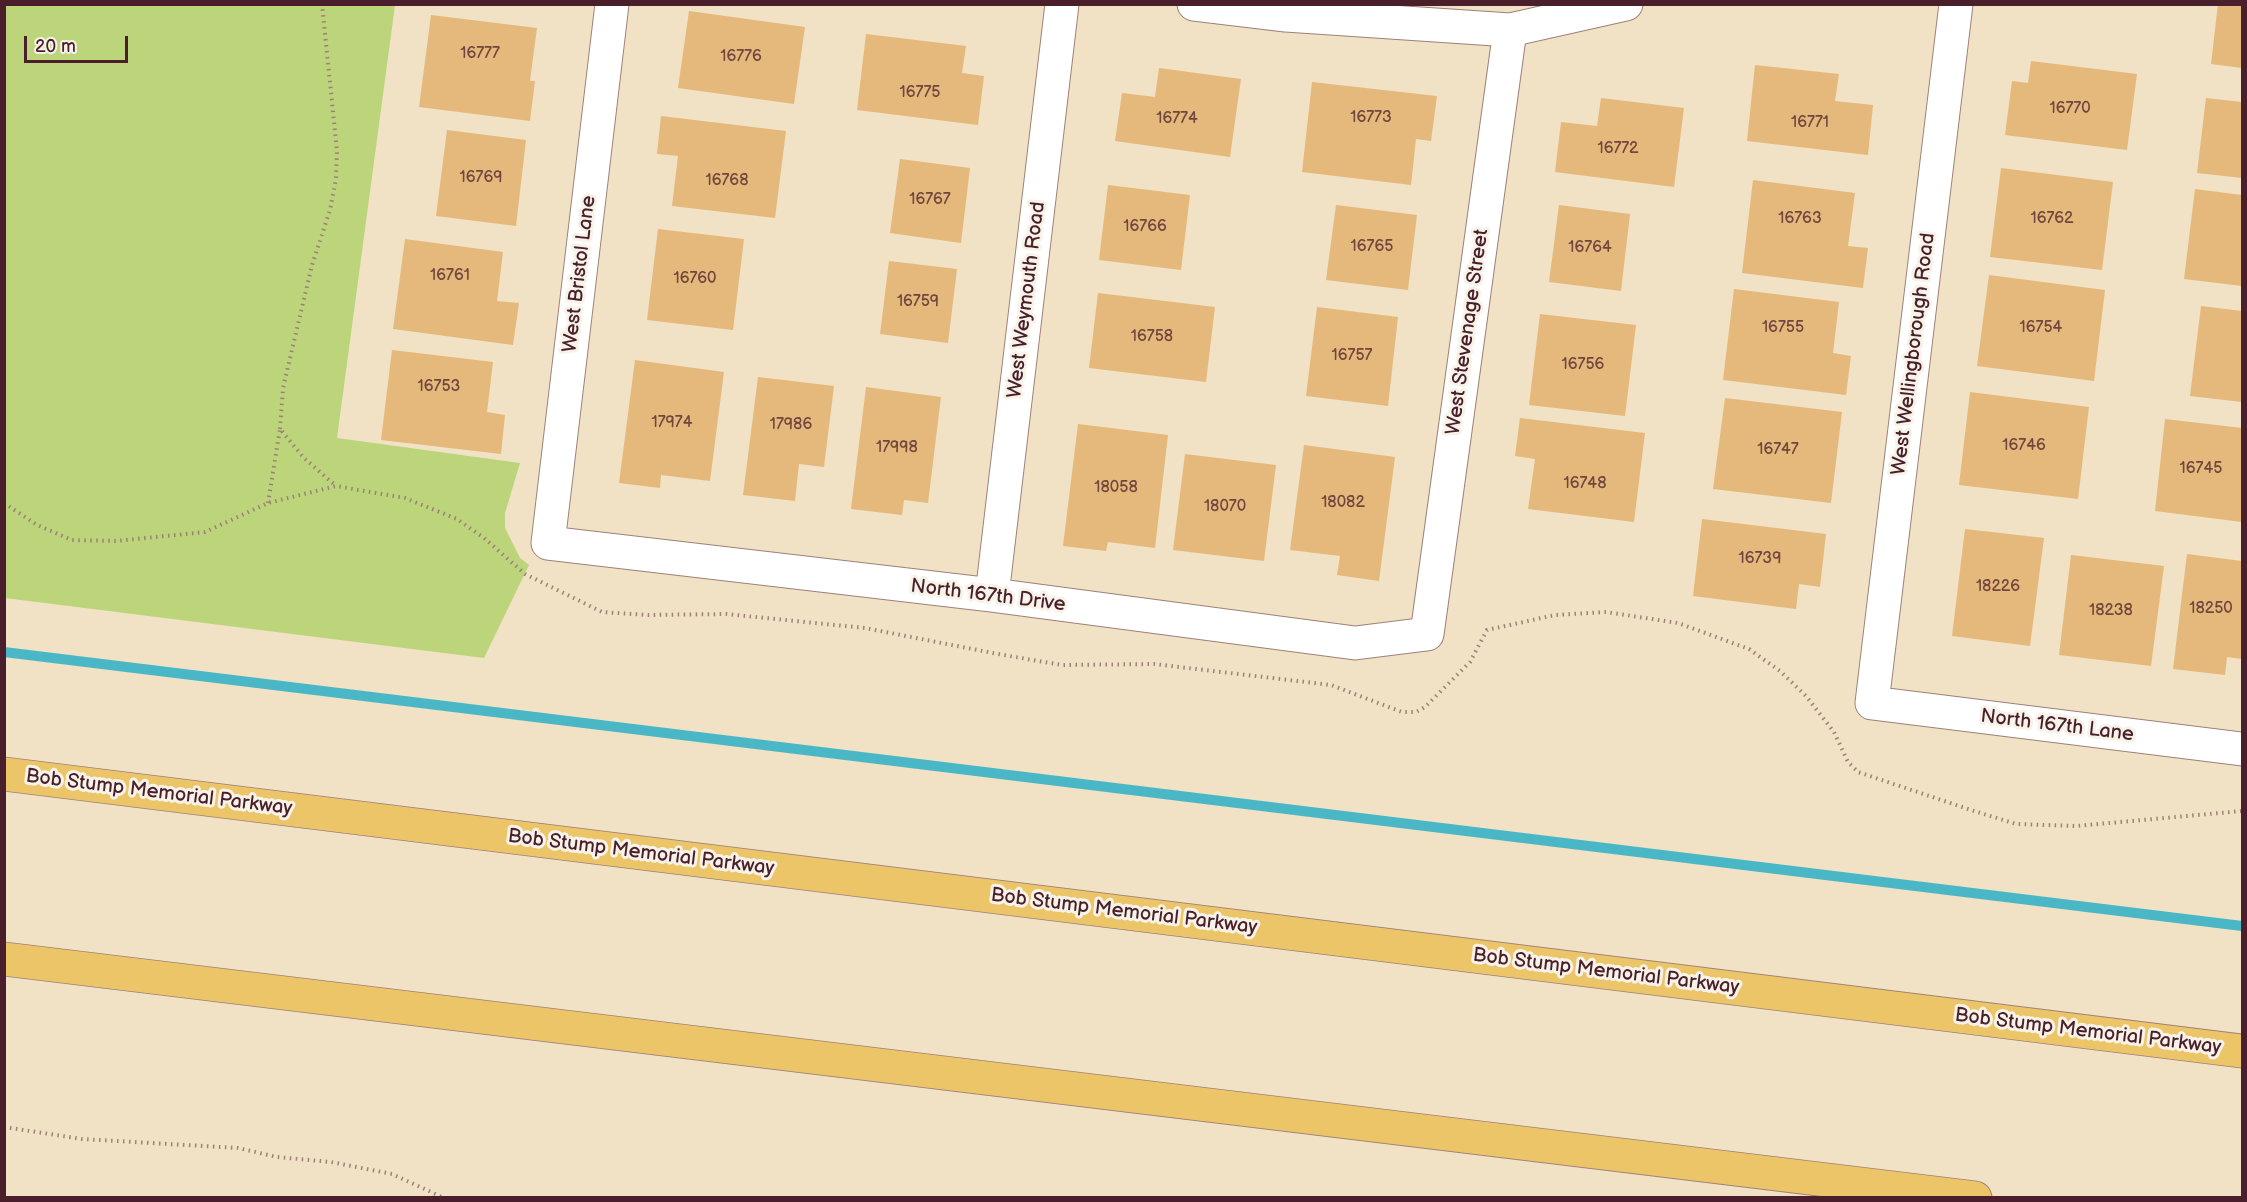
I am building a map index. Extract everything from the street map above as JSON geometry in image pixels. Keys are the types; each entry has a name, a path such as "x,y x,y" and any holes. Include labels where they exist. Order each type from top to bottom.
{"highway":[{"name":"Bob Stump Memorial Parkway","path":"4,774 2242,1051"},
{"path":"4,959 1975,1197"}],"street":[{"name":"West Bristol Lane","path":"548,543 612,4"},
{"name":"West Weymouth Road","path":"992,595 1062,4"},
{"path":"1194,4 1510,30 1626,4"},
{"name":"West Wellingborough Road","path":"1872,703 1956,4"},
{"name":"West Stevenage Street","path":"1427,634 1510,30"},
{"name":"North 167th Drive","path":"548,543 992,595 1355,643 1427,634"},
{"name":"North 167th Lane","path":"1872,703 2242,749"}],"path":[{"path":"268,503 280,429 283,388 312,266 330,210 336,179 337,151 322,4"},
{"path":"280,429 304,458 336,486"},
{"path":"4,1127 82,1139 238,1148 277,1157 331,1162 392,1174 444,1197"}],"green space":[{"path":"5,4 395,5 337,438 520,463 505,513 505,528 520,558 529,565 484,658 5,598"}],"building":[{"path":"2218,4 2242,4 2242,68 2211,64"},
{"path":"689,11 805,27 794,104 678,88"},
{"path":"431,15 537,28 530,81 535,81 530,121 419,107"},
{"path":"866,34 966,46 962,73 984,76 978,125 857,110"},
{"path":"2031,61 2137,74 2127,150 2005,135 2012,81 2028,83"},
{"path":"1755,65 1839,74 1835,101 1873,105 1868,155 1747,141"},
{"path":"1159,68 1241,79 1230,157 1115,141 1122,93 1155,97"},
{"path":"1312,82 1437,96 1431,141 1416,139 1411,185 1302,172"},
{"path":"1601,98 1684,108 1674,187 1555,172 1561,122 1597,126"},
{"path":"2206,98 2242,102 2242,178 2197,173"},
{"path":"661,116 786,131 775,218 672,206 678,156 657,154"},
{"path":"447,130 526,140 516,226 436,216"},
{"path":"900,159 970,168 961,243 890,233"},
{"path":"2001,168 2113,182 2102,270 1990,257"},
{"path":"1753,180 1855,193 1848,246 1868,248 1863,288 1742,273"},
{"path":"1108,185 1190,195 1181,270 1099,260"},
{"path":"2195,189 2242,195 2242,286 2184,279"},
{"path":"1336,205 1417,215 1408,290 1326,280"},
{"path":"1559,205 1630,214 1621,291 1549,282"},
{"path":"658,229 744,239 733,330 647,320"},
{"path":"405,239 503,252 497,301 519,303 513,345 393,329"},
{"path":"889,261 957,269 948,343 880,334"},
{"path":"1989,275 2105,290 2094,381 1977,366"},
{"path":"1734,289 1839,302 1833,353 1851,356 1846,395 1723,380"},
{"path":"1098,293 1215,307 1206,382 1089,368"},
{"path":"2201,306 2242,311 2242,402 2190,396"},
{"path":"1317,307 1398,317 1388,406 1306,396"},
{"path":"1540,314 1636,325 1625,416 1529,405"},
{"path":"392,350 493,362 487,412 505,415 501,454 381,440"},
{"path":"635,360 724,372 710,481 661,475 660,488 619,483"},
{"path":"758,377 834,386 824,467 799,464 795,501 743,495"},
{"path":"866,387 941,397 928,503 904,500 902,515 851,509"},
{"path":"1970,392 2089,407 2078,499 1959,485"},
{"path":"1725,398 1842,412 1831,503 1713,489"},
{"path":"1520,418 1645,433 1634,522 1528,509 1535,459 1515,456"},
{"path":"2165,419 2242,428 2242,522 2155,511"},
{"path":"1078,424 1168,435 1155,548 1108,542 1106,551 1063,546"},
{"path":"1304,445 1395,457 1379,581 1337,575 1340,556 1290,550"},
{"path":"1185,454 1276,465 1264,561 1173,550"},
{"path":"1702,519 1826,534 1820,587 1799,584 1796,609 1693,596"},
{"path":"1965,529 2044,538 2030,646 1952,636"},
{"path":"2187,554 2242,561 2242,659 2227,657 2225,675 2173,669"},
{"path":"2071,555 2164,566 2151,666 2059,655"}],"waterway":[{"path":"4,652 2242,926"}]}
